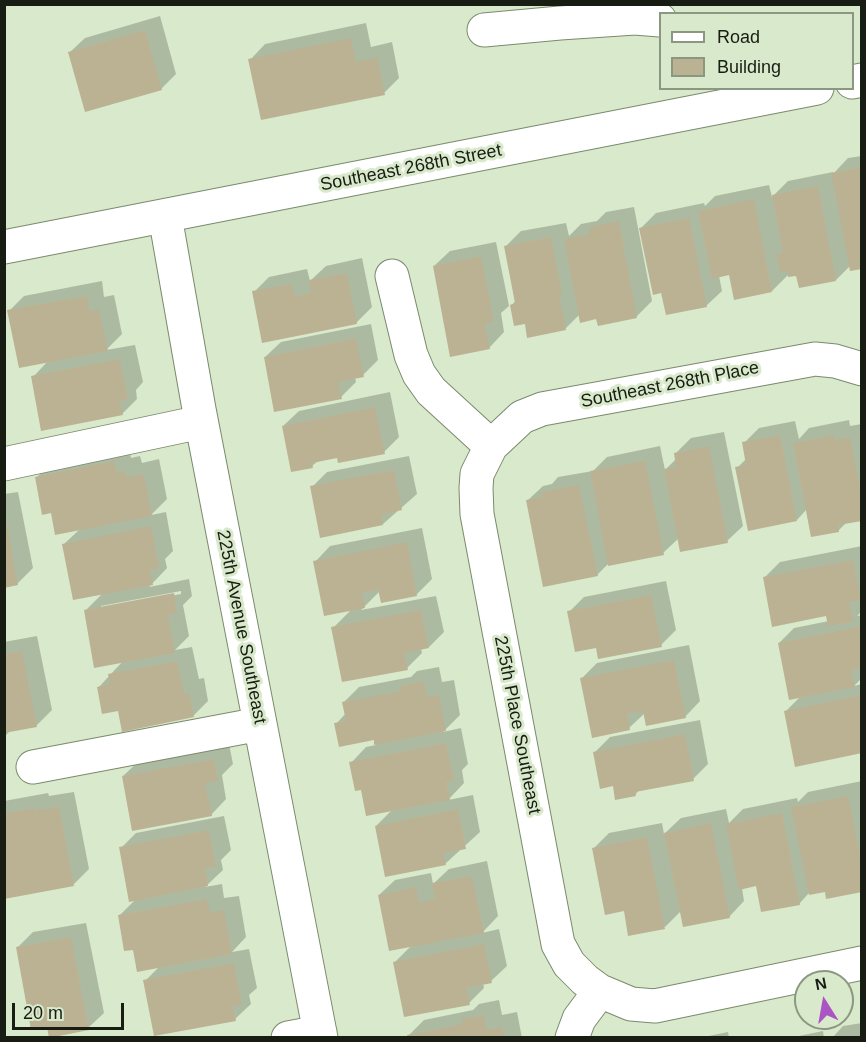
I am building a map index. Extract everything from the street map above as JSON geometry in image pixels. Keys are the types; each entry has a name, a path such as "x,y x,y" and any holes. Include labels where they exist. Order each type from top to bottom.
{"street":[{"path":"484,30 614,19 659,20"},
{"name":"Southeast 268th Street","path":"4,247 807,90"},
{"name":"225th Avenue Southeast","path":"165,216 201,422 321,1035"},
{"path":"392,276 411,356 418,374 431,391 491,446"},
{"name":"Southeast 268th Place","path":"491,446 504,431 522,417 542,409 805,361 835,361 861,369"},
{"path":"4,464 201,422"},
{"name":"225th Place Southeast","path":"491,446 477,474 477,514 558,944 569,964 600,991 631,1004 655,1006 861,963"},
{"path":"33,767 260,724"},
{"path":"572,1038 579,1019 600,991"},
{"path":"288,1038 321,1035"}],"building":[{"path":"145,30 162,90 85,112 68,52"},
{"path":"351,38 356,62 377,57 385,95 261,120 248,59"},
{"path":"862,167 862,269 850,271 831,173"},
{"path":"818,186 836,281 799,288 796,276 788,277 787,271 780,272 776,254 783,253 772,195"},
{"path":"754,199 772,292 734,300 729,275 712,279 698,211"},
{"path":"689,218 707,307 666,315 661,293 653,295 639,228"},
{"path":"619,221 637,318 598,326 596,319 580,323 564,239 590,234 589,227"},
{"path":"551,237 562,293 559,294 566,330 527,338 525,324 514,326 510,305 515,303 504,246"},
{"path":"481,256 494,322 485,324 490,349 450,357 433,266"},
{"path":"347,273 357,324 262,343 252,291 292,284 295,296 311,293 309,280"},
{"path":"87,296 90,311 99,309 108,351 19,368 7,310"},
{"path":"356,338 364,377 338,382 342,399 274,412 264,357"},
{"path":"120,359 128,399 120,401 123,415 41,431 31,376"},
{"path":"375,407 385,454 338,463 337,458 312,463 313,468 291,472 282,426"},
{"path":"780,435 797,521 748,531 735,467 746,465 742,442"},
{"path":"834,435 835,440 850,437 862,497 862,521 838,525 839,532 811,537 793,443"},
{"path":"709,446 728,543 680,552 664,469 676,467 674,453"},
{"path":"114,461 116,472 125,471 127,477 144,474 152,516 55,535 51,513 42,515 35,477"},
{"path":"645,461 664,555 608,566 590,471"},
{"path":"394,470 402,510 381,515 383,525 320,538 310,486"},
{"path":"579,485 598,576 543,587 526,500 542,497 541,492"},
{"path":"6,519 18,585 4,588 4,520"},
{"path":"151,526 159,568 150,570 153,585 73,600 62,544"},
{"path":"407,542 417,596 381,603 378,589 362,593 365,608 324,616 313,561"},
{"path":"853,560 861,600 849,602 853,622 828,626 826,616 772,627 763,577"},
{"path":"174,593 177,613 168,615 175,653 94,668 84,610"},
{"path":"651,595 662,647 598,659 596,648 575,652 567,611"},
{"path":"421,610 429,648 404,653 408,670 342,682 331,627"},
{"path":"862,626 862,668 851,670 855,687 789,700 778,643"},
{"path":"22,651 37,727 4,733 4,654"},
{"path":"674,660 686,718 646,726 643,711 627,714 630,730 592,738 580,678"},
{"path":"177,661 184,694 189,692 194,717 122,732 118,711 102,714 97,687 110,684 108,674"},
{"path":"424,681 427,697 439,695 446,731 374,745 374,740 339,747 334,723 346,721 342,702 401,691 400,686"},
{"path":"862,695 862,753 795,767 784,711"},
{"path":"685,734 694,781 635,792 636,796 615,800 613,786 600,789 593,752"},
{"path":"446,743 454,780 446,782 450,800 366,816 361,790 355,791 349,762"},
{"path":"214,759 218,781 205,783 212,816 132,831 122,776"},
{"path":"848,796 862,864 862,892 826,899 825,892 809,895 791,807"},
{"path":"59,806 74,886 4,899 4,813 34,808 34,811"},
{"path":"458,809 466,849 443,853 446,865 385,877 375,826"},
{"path":"782,813 800,905 761,912 756,886 739,890 726,824"},
{"path":"711,823 730,918 683,927 664,833"},
{"path":"209,830 216,866 205,869 208,886 129,902 119,847"},
{"path":"647,837 665,929 628,936 624,911 605,915 592,848"},
{"path":"472,876 484,933 389,951 378,895 416,887 419,902 435,899 432,883"},
{"path":"207,899 210,913 224,910 232,954 137,972 133,950 124,951 118,915"},
{"path":"71,937 89,1030 49,1038 47,1027 31,1030 16,947"},
{"path":"484,944 492,983 466,988 470,1005 404,1017 393,962"},
{"path":"234,963 242,1005 233,1006 236,1021 154,1036 143,980"},
{"path":"484,1015 487,1030 502,1027 504,1038 408,1038 407,1035 463,1024 462,1019"}]}
